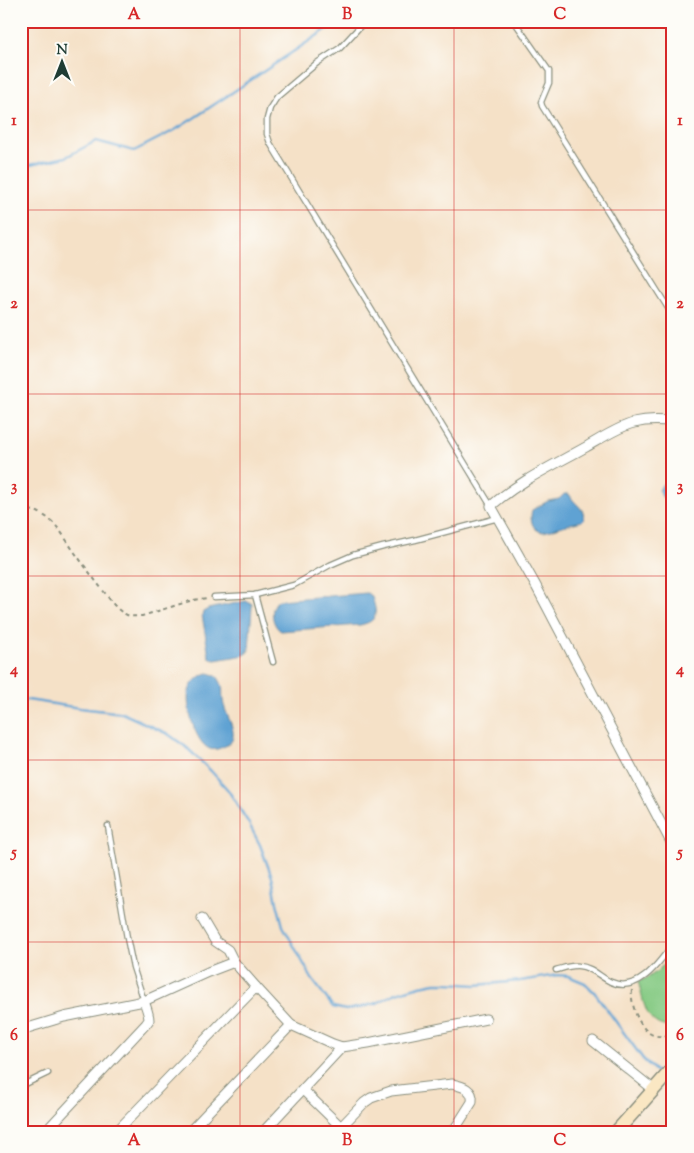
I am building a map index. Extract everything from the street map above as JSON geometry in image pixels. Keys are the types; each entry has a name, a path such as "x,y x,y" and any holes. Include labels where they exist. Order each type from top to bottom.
{"main road":[{"path":"616,1132 672,1069"}],"street":[{"path":"673,422 660,420 633,423 613,432 511,490 491,506 536,586 673,846"},
{"path":"202,919 215,941 228,950 234,962 291,1025 342,1047 486,1019"},
{"path":"21,1030 64,1017 144,1001 234,962"},
{"path":"116,1132 256,988"},
{"path":"44,1132 150,1020 144,1001"},
{"path":"189,1132 291,1025"},
{"path":"593,1041 655,1087"},
{"path":"263,1132 342,1047"},
{"path":"303,1090 341,1130 364,1103 382,1094 391,1091 452,1084 461,1086 471,1092 473,1096 472,1102 453,1132"}],"lane":[{"path":"365,21 340,48 317,63 277,97 270,108 267,119 267,134 276,152 491,506"},
{"path":"514,21 549,71 549,83 541,102 542,106 673,316"},
{"path":"214,597 255,595 294,585 330,565 353,555 498,518"},
{"path":"255,595 273,662"},
{"path":"108,826 127,938 133,967 144,1001"},
{"path":"556,970 578,966 589,969 612,982 622,984 632,982 649,974 659,964 673,944"},
{"path":"21,1086 48,1073"}],"path":[{"path":"21,510 31,510 49,518 110,600 127,615 142,616 193,600 214,597"},
{"path":"632,982 631,996 635,1015 647,1032 653,1035 673,1036"}],"green space":[{"path":"673,953 673,1027 664,1026 651,1018 644,1005 638,981 653,974"}],"water":[{"path":"673,478 673,503 663,498 659,491 664,483"},
{"path":"564,494 569,494 581,509 584,519 544,532 537,530 532,521 532,510 548,501 559,499"},
{"path":"367,593 372,597 375,616 371,621 360,625 281,631 273,620 274,607 279,600"},
{"path":"246,601 252,604 249,650 245,655 211,659 203,612 208,609"},
{"path":"208,673 217,677 221,683 224,705 233,733 228,745 216,749 208,748 199,738 192,722 188,705 189,691 192,685 196,679"}],"waterway":[{"path":"21,167 66,157 96,141 134,151 194,118 339,21"},
{"path":"21,699 122,713 168,734 186,747 211,771 228,790 260,845 272,877 283,926 312,979 333,1007 346,1010 362,1007 377,1003 406,990 435,983 476,985 558,975 568,976 585,983 595,993 643,1059 661,1076"},
{"path":"667,1081 673,1087"}]}
